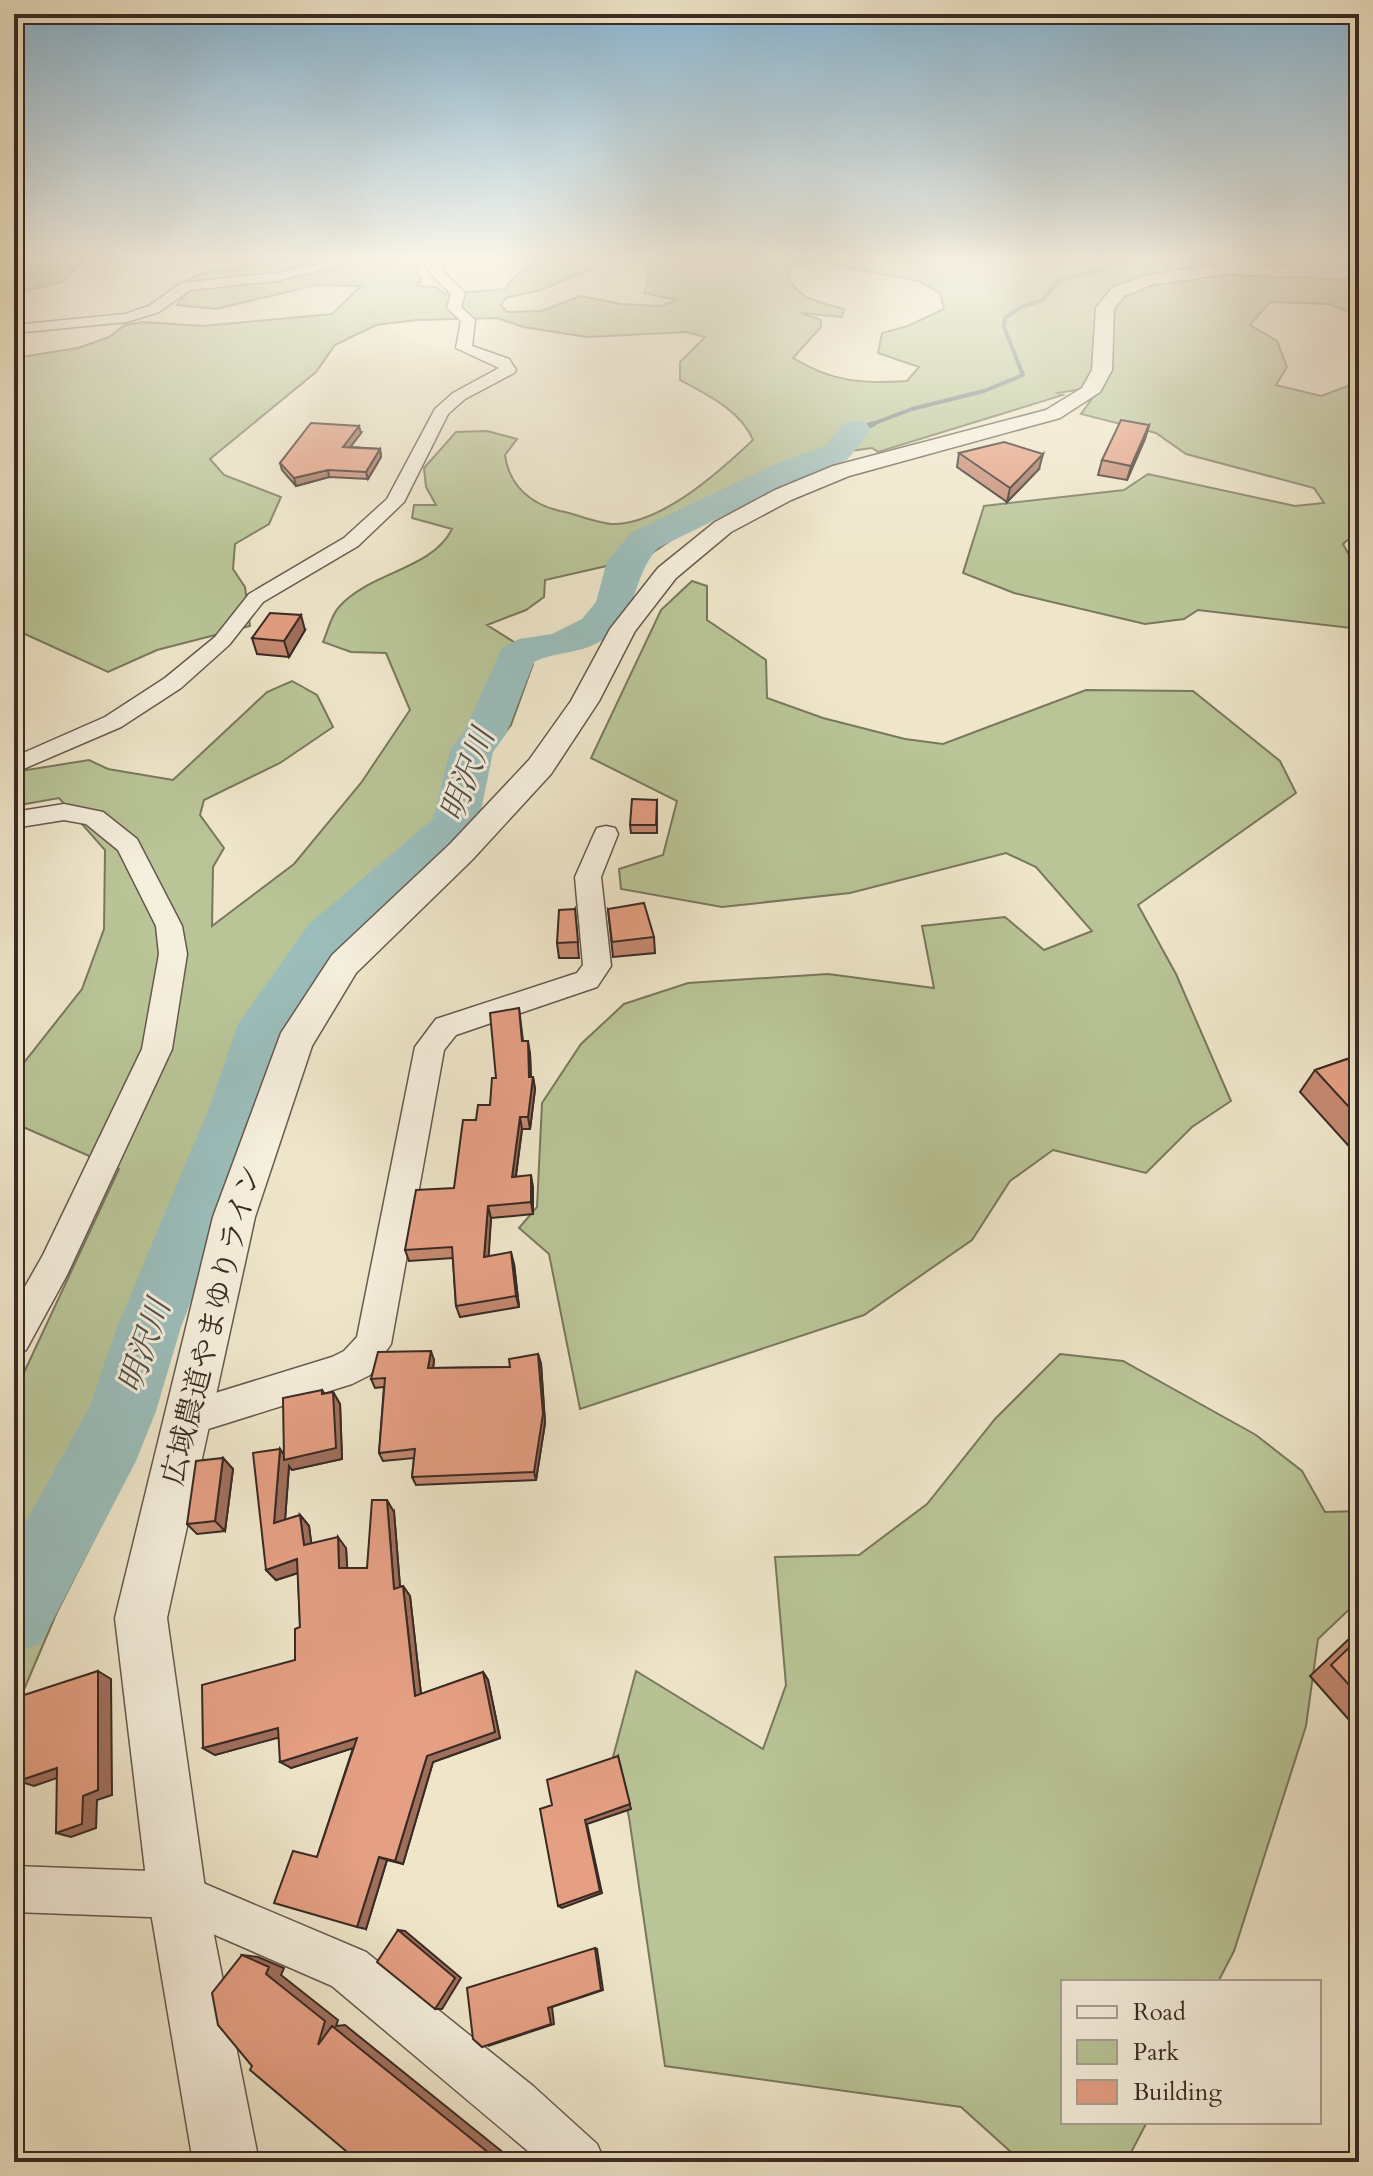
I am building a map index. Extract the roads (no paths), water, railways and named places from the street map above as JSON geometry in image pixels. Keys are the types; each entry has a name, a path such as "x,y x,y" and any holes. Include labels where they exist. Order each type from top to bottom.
{"street":[{"path":"14,766 113,722 173,683 222,641 256,598 351,542 395,502 441,412 454,399 508,370 504,362 494,359"},
{"name":"広域農道やまゆりライン","path":"226,2162 177,1895 141,1618 234,1217 294,1043 344,964 461,852 540,767 585,701 623,629 667,573 723,527 783,495 841,471 1053,414 1090,392 1102,370 1103,359"},
{"path":"14,820 64,812 94,818 128,845 169,926 173,954 157,1049 55,1265 14,1339"},
{"path":"186,1418 339,1372 357,1363 373,1344 430,1047 446,1027 587,980 597,966 588,877 606,834"},
{"path":"14,1889 177,1895 349,1969 515,2104 579,2162"}],"waterway":[{"name":"明沢川","path":"867,426 912,409 984,391 1023,375 1016,359"},
{"name":"明沢川","path":"867,426 873,424"},
{"name":"明沢川","path":"855,430 867,426"},
{"name":"明沢川","path":"14,1616 101,1461 122,1411 149,1327 239,1103 257,1039 327,937 455,825 472,750 485,734 510,679 516,656 533,647 560,645 596,627 614,604 625,561 645,540 792,469 836,453 855,430"}]}
